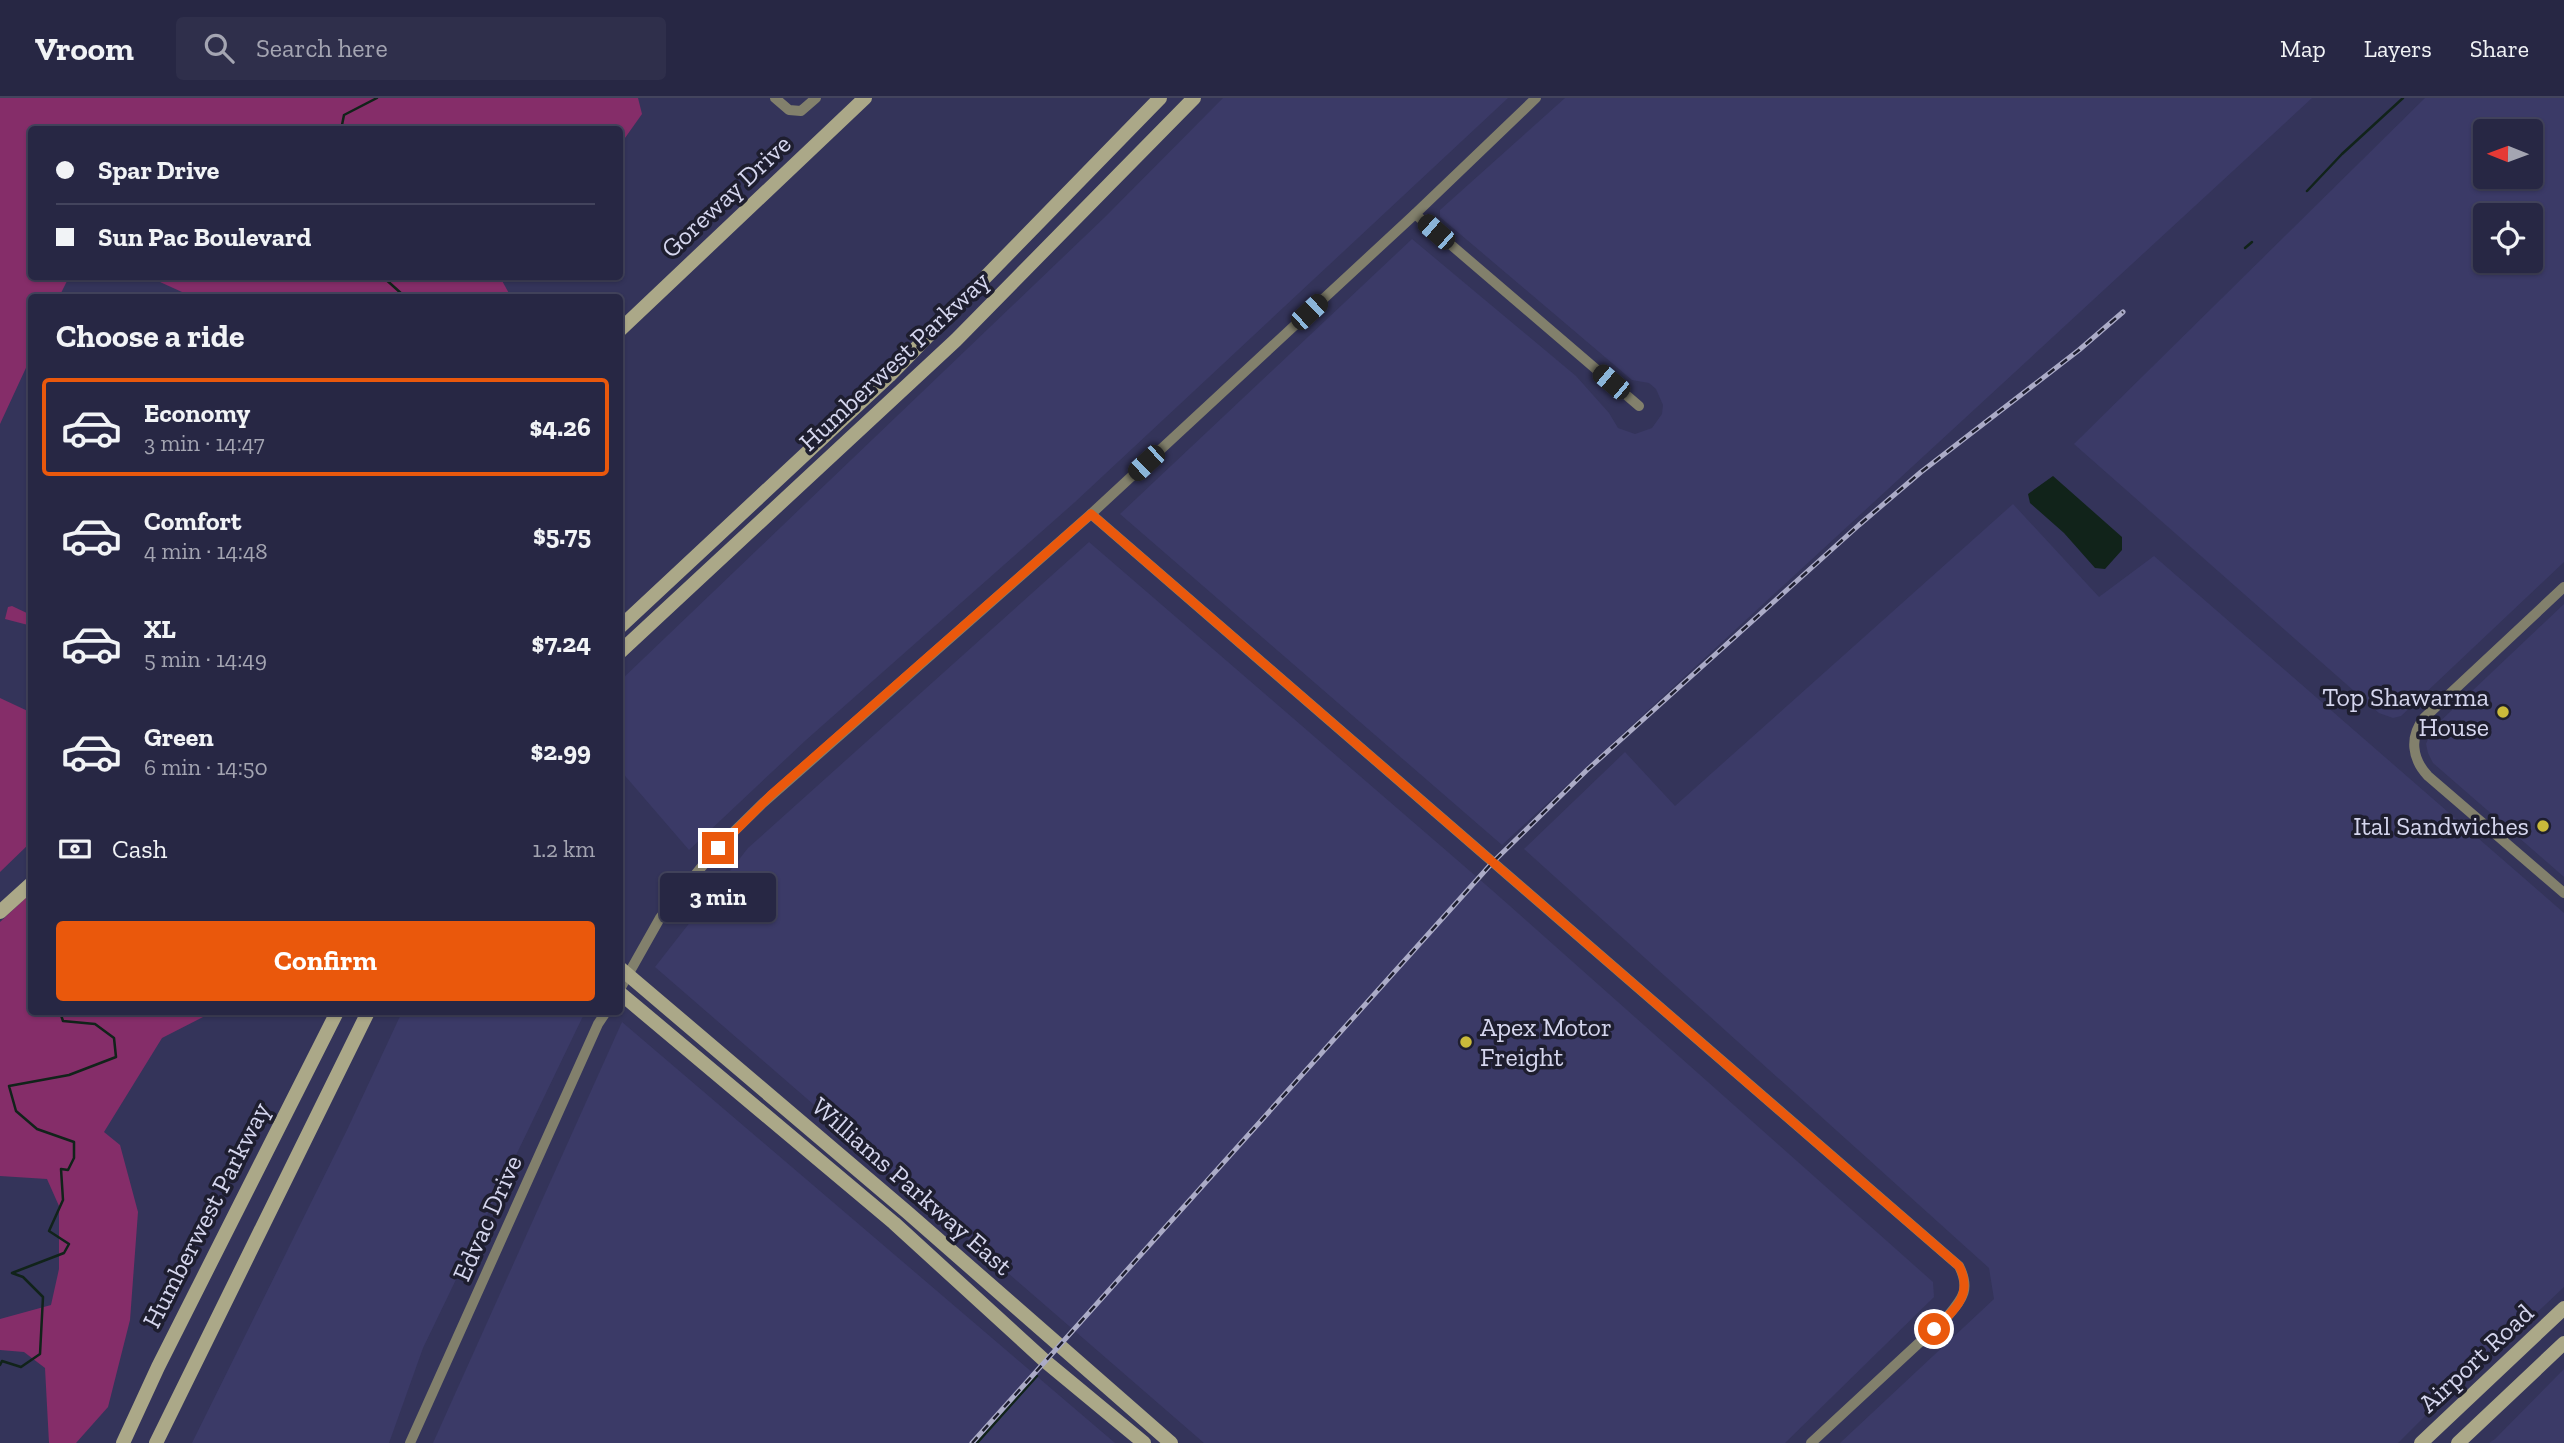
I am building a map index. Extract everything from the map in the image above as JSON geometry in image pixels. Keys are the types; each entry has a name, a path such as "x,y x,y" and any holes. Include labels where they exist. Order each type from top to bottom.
{"main road":[{"name":"Goreway Drive","path":"623,327 865,98"},
{"name":"Humberwest Parkway","path":"623,624 889,376 1160,98"},
{"name":"Humberwest Parkway","path":"623,649 956,340 1194,98"},
{"path":"0,912 28,887"},
{"name":"Williams Parkway East","path":"624,971 907,1212 1171,1443"},
{"name":"Williams Parkway East","path":"623,994 894,1223 1045,1361 1144,1443"},
{"name":"Humberwest Parkway","path":"123,1443 164,1354 335,1015"},
{"name":"Humberwest Parkway","path":"156,1443 367,1015"},
{"name":"Airport Road","path":"2421,1443 2564,1308"},
{"name":"Airport Road","path":"2458,1443 2564,1343"}],"street":[{"path":"775,98 789,110 801,111 816,98"},
{"path":"624,971 660,918 718,848 771,795 1091,514 1415,214 1536,98"},
{"path":"1415,214 1639,406"},
{"path":"1091,514 1959,1266 1965,1277 1965,1287 1961,1300 1947,1318 1811,1443"},
{"path":"2564,587 2424,718 2416,730 2414,748 2419,766 2428,776 2564,893"},
{"name":"Edvac Drive","path":"411,1443 604,1015"}],"shaded area":[{"path":"0,98 638,98 642,114 623,141 623,126 28,126 28,280 68,280 60,294 28,294 28,363 0,424"},
{"path":"1223,98 1508,98 1075,502 806,740 689,850 623,773 623,678 1105,217"},
{"path":"1565,98 2312,98 1502,845 1120,514 1412,239 1576,376 1609,413 1618,428 1635,434 1652,428 1662,414 1663,405 1656,389 1649,383 1632,380 1440,217 1440,210"},
{"path":"2425,98 2564,98 2564,562 2401,716 2393,718 2379,713 2074,444"},
{"path":"156,280 502,280 509,294 186,294"},
{"path":"2053,476 2122,537 2122,550 2105,569 2095,568 2064,533 2030,503 2028,494"},
{"path":"2013,504 2099,597 2154,556 2564,913 2564,1287 2506,1342 2476,1365 2398,1443 1840,1443 1994,1299 1989,1268 1524,849 1625,752 1675,806"},
{"path":"1089,542 1493,891 1933,1282 1934,1297 1785,1443 1204,1443 655,967 748,848"},
{"path":"2564,604 2564,877 2433,763 2426,744 2432,729"},
{"path":"12,606 28,614 28,625 5,619 8,607"},
{"path":"0,698 28,711 28,845 0,872"},
{"path":"28,896 28,1015 222,1015 205,1016 162,1038 104,1132 120,1145 138,1212 130,1320 108,1407 76,1443 49,1443 45,1368 24,1352 0,1350 0,1319 51,1305 59,1269 59,1206 47,1179 0,1176 0,922"},
{"path":"401,1015 584,1015 423,1348 389,1443 192,1443 347,1130"},
{"path":"622,1022 1115,1443 433,1443"},
{"path":"2564,1369 2564,1443 2489,1443 2495,1439"}],"waterway":[{"path":"342,126 344,115 377,98"},
{"path":"2307,191 2342,154 2403,98"},
{"path":"2245,248 2252,242"},
{"path":"386,280 402,294"},
{"path":"0,1365 2,1361 21,1367 40,1354 43,1297 23,1277 12,1273 64,1253 69,1244 49,1231 63,1200 61,1169 68,1170 74,1158 74,1142 37,1129 16,1111 9,1086 69,1075 116,1057 114,1038 95,1024 63,1021 61,1015"},
{"path":"977,1443 1037,1376"}],"railway":[{"path":"972,1443 1492,863 1587,770 1859,525 1921,472 2079,350 2123,312"}],"place":[{"name":"Top Shawarma House","path":"2503,712"},
{"name":"Ital Sandwiches","path":"2543,826"},
{"name":"Apex Motor Freight","path":"1466,1042"}],"route":[{"path":"718,848 771,795 1091,514 1959,1266 1965,1277 1961,1300 1934,1329"}]}
